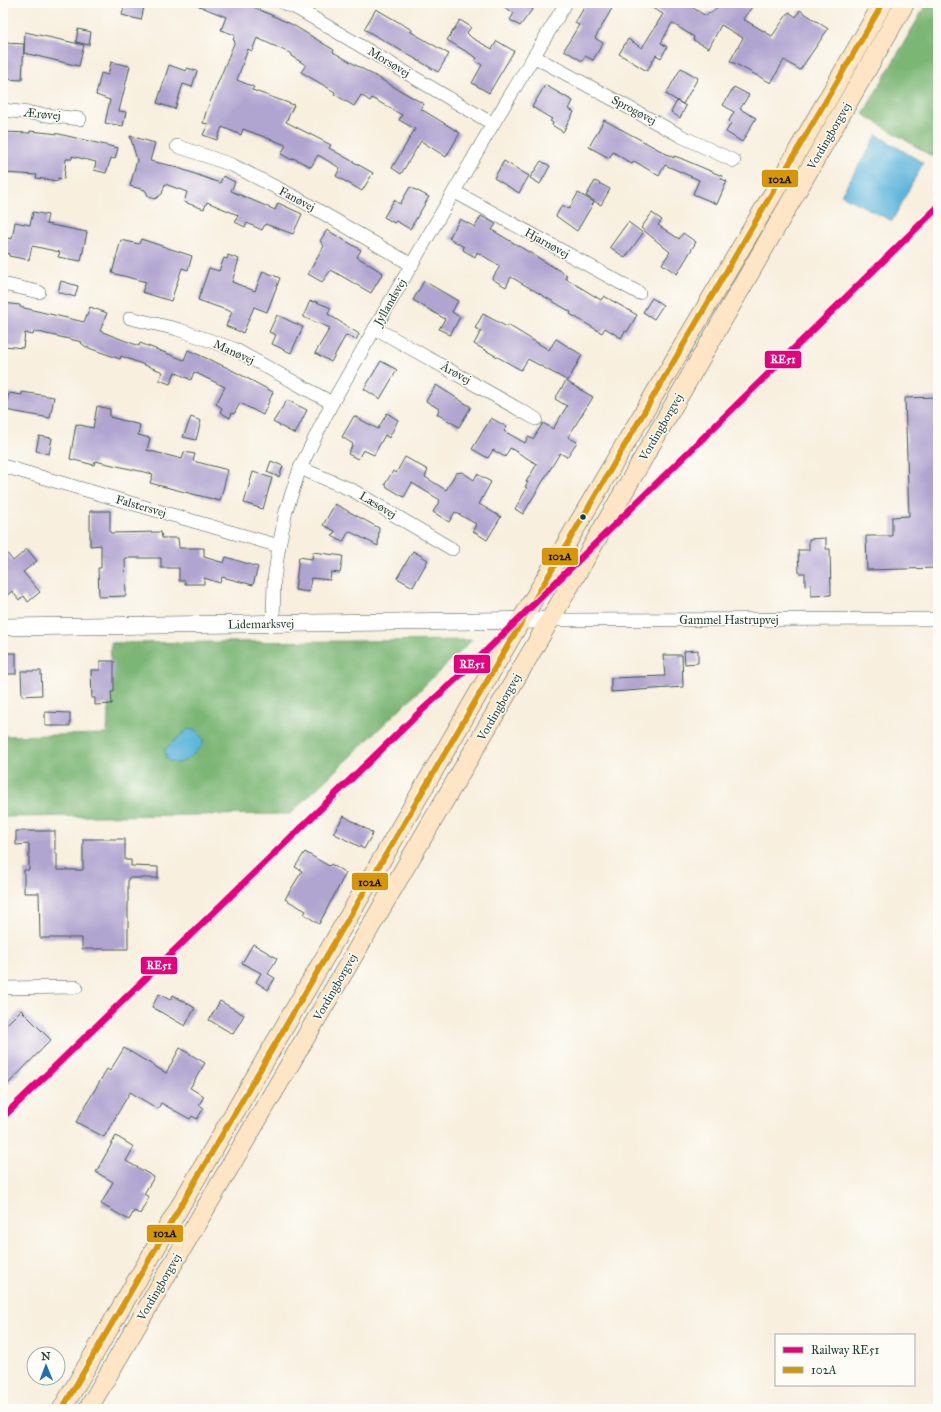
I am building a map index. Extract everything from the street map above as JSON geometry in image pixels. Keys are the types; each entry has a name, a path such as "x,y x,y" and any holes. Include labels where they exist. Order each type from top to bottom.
{"main road":[{"name":"Vordingborgvej","path":"62,1409 520,622 770,199 883,3"},
{"name":"Vordingborgvej","path":"88,1409 550,620 905,3"}],"street":[{"name":"Morsøvej","path":"284,3 298,9 493,124"},
{"name":"Jyllandsvej","path":"273,624 274,580 279,546 286,511 300,468 332,403 493,124 535,57 566,3"},
{"name":"Sprogøvej","path":"535,57 681,136 734,161"},
{"name":"Ærøvej","path":"3,110 80,119"},
{"name":"Fanøvej","path":"177,146 232,165 297,198 412,264"},
{"name":"Hjarnøvej","path":"455,192 639,293"},
{"path":"3,284 39,292"},
{"name":"Manøvej","path":"130,318 177,330 234,349 332,403"},
{"name":"Årøvej","path":"375,328 536,419"},
{"name":"Falstersvej","path":"3,466 279,546"},
{"name":"Læsøvej","path":"300,468 352,490 452,549"},
{"name":"Gammel Hastrupvej","path":"520,622 550,620 938,619"},
{"name":"Lidemarksvej","path":"3,627 520,622"},
{"path":"3,988 76,987"}],"green space":[{"path":"927,3 938,3 938,160 863,114"},
{"path":"472,640 290,814 3,817 3,736 107,734 111,643"}],"water":[{"path":"877,135 923,163 892,221 841,195"},
{"path":"188,729 197,731 203,739 203,745 186,760 176,763 171,762 166,758 165,749"}],"building":[{"path":"125,3 145,3 141,20 122,15"},
{"path":"192,3 245,3 293,25 334,50 333,52 424,104 421,109 460,133 446,157 421,141 401,174 392,168 415,129 399,120 402,115 372,98 370,101 361,95 354,106 334,94 335,92 301,72 306,65 291,56 292,54 257,38 252,51 248,49 237,80 254,87 252,90 294,105 286,122 331,145 329,148 373,173 362,191 336,176 340,168 318,155 311,167 281,154 286,145 243,129 241,135 222,127 217,140 203,135 208,124 203,123 206,112 235,41 233,40 235,35 221,30 226,17"},
{"path":"498,3 537,3 520,26 510,20 514,13"},
{"path":"587,3 615,3 595,38 603,43 593,60 585,56 582,61 564,50 579,25 575,23"},
{"path":"643,3 685,3 706,16 709,12 711,13 722,3 755,3 743,19 772,36 789,12 796,17 800,10 828,29 800,70 784,60 771,83 730,61 743,38 721,25 709,48 693,40 694,37 672,23 661,43 667,47 661,58 656,55 647,71 619,54 628,39 642,48 663,14"},
{"path":"376,9 412,30 411,32 449,54 438,72 364,29"},
{"path":"460,20 471,27 467,33 472,38 492,49 497,41 514,51 489,93 472,83 482,65 475,61 477,58 447,40"},
{"path":"78,29 91,32 89,45 76,42"},
{"path":"25,32 84,45 79,66 24,53"},
{"path":"5,43 24,44 22,80 3,79"},
{"path":"111,62 130,66 119,111 126,112 123,126 105,123 110,100 96,95 101,73 108,75"},
{"path":"169,65 186,71 187,68 197,71 192,87 183,84 175,109 157,103"},
{"path":"681,68 698,78 683,104 666,94"},
{"path":"545,85 573,101 569,109 574,112 563,132 552,125 553,123 550,121 552,119 532,107"},
{"path":"734,87 749,95 740,109 756,118 742,142 726,132 731,123 729,121 734,112 723,105"},
{"path":"677,101 686,106 680,118 671,112"},
{"path":"604,120 674,158 674,156 680,158 722,176 721,179 727,181 717,204 693,194 699,180 665,165 659,176 634,161 632,164 613,152 609,158 589,147"},
{"path":"30,131 59,134 118,148 115,159 111,158 106,173 94,170 96,162 72,156 72,159 66,159 64,179 58,178 58,181 36,178 37,175 3,173 3,132 30,133"},
{"path":"130,136 155,143 150,161 173,166 220,183 223,176 235,182 231,191 275,210 278,203 302,214 293,234 265,224 262,230 247,223 245,227 235,222 238,215 207,202 204,209 184,202 187,192 165,184 162,194 155,199 149,197 145,190 130,186 137,160"},
{"path":"504,161 529,176 519,193 494,178"},
{"path":"541,161 550,166 540,184 530,178"},
{"path":"595,181 610,189 601,205 586,196"},
{"path":"410,187 429,197 410,229 396,221 394,223 384,217 394,200 400,204"},
{"path":"578,193 594,202 577,231 556,216 562,205 569,209"},
{"path":"33,212 48,215 46,224 87,232 81,261 58,257 60,252 32,246 29,260 9,256 9,254 3,252 3,237 12,239 15,222 30,225"},
{"path":"652,213 662,220 658,225 679,239 683,233 696,242 677,274 662,264 670,252 641,228"},
{"path":"481,216 496,224 492,230 567,275 565,278 601,300 604,296 637,315 627,332 625,331 621,338 605,328 602,333 570,314 571,312 511,277 506,287 492,279 500,266 477,252 475,257 463,250 464,247 449,238 460,219 475,227"},
{"path":"628,222 643,233 625,258 610,247"},
{"path":"327,230 361,250 357,257 383,273 371,293 331,270 322,282 308,274 324,246 320,241"},
{"path":"141,239 192,256 188,270 182,268 171,301 142,292 146,282 112,273 121,240 139,244"},
{"path":"228,255 239,259 232,282 255,291 263,271 280,278 267,312 254,307 243,333 226,326 232,312 198,300 209,268 219,271 224,258 227,259"},
{"path":"61,281 78,286 75,297 58,292"},
{"path":"424,281 458,301 452,312 460,317 450,335 439,329 445,319 413,300"},
{"path":"652,298 663,305 654,319 643,312"},
{"path":"310,301 314,301 331,308 328,314 359,334 356,340 346,335 331,362 315,353 330,328 303,317"},
{"path":"3,303 20,305 20,307 84,322 90,307 107,313 100,331 139,346 140,343 184,360 188,350 228,368 273,392 263,415 240,403 230,418 220,412 222,408 216,404 225,387 194,372 191,380 175,372 170,384 159,380 163,372 121,356 120,359 86,347 81,343 82,342 34,331 33,335 25,333 23,348 5,346 6,339 3,339"},
{"path":"483,314 507,327 508,325 549,350 556,339 582,355 568,381 528,359 521,370 474,344 481,331 475,328"},
{"path":"277,315 303,327 291,353 272,344 276,335 269,332"},
{"path":"381,361 397,370 380,399 364,389"},
{"path":"566,381 593,397 568,437 577,442 567,457 560,453 523,514 515,509 527,488 525,487 528,482 526,482 537,464 510,448 505,457 493,450 488,458 472,449 491,418 507,427 504,431 525,443 528,437 533,439 543,423 553,429 567,406 555,399"},
{"path":"436,385 471,407 459,427 437,414 439,409 426,401"},
{"path":"22,392 54,397 50,418 5,410 9,393 22,395"},
{"path":"938,397 938,568 867,570 866,536 892,536 892,517 909,516 905,398"},
{"path":"287,400 307,410 295,434 273,422"},
{"path":"97,406 110,409 110,417 140,425 138,435 150,438 147,450 182,459 184,452 195,454 193,461 228,470 220,501 150,483 153,474 95,461 94,465 70,459 76,424 93,428"},
{"path":"387,413 398,420 389,438 385,435 374,455 363,450 358,459 348,454 353,444 342,437 354,416 378,429"},
{"path":"191,417 201,421 196,440 183,437"},
{"path":"39,436 52,438 49,454 36,451"},
{"path":"405,457 428,470 425,477 446,490 456,473 462,472 474,480 477,474 491,482 479,504 501,517 487,540 473,531 476,524 455,512 449,522 433,512 440,500 412,483 404,497 387,487 385,484 393,471 396,473"},
{"path":"271,461 283,466 279,477 267,472"},
{"path":"253,472 272,478 263,509 244,503"},
{"path":"335,504 379,528 378,546 349,531 343,542 332,536 335,531 323,525"},
{"path":"90,511 110,511 110,533 161,532 162,538 178,538 179,548 204,548 204,557 224,563 226,557 258,567 253,585 222,577 220,583 204,578 204,584 185,584 185,581 179,581 179,568 161,568 161,558 125,558 126,596 99,597 98,568 101,568 101,545 90,546"},
{"path":"826,538 826,549 830,549 831,595 811,596 811,585 805,586 805,573 799,573 798,550 809,550 809,539"},
{"path":"3,548 13,561 27,549 37,561 23,572 40,592 28,602 24,596 19,600 12,591 3,599"},
{"path":"413,551 428,560 413,587 397,578"},
{"path":"313,552 343,556 340,573 331,572 330,580 311,578 309,592 295,590 299,557 312,559"},
{"path":"698,650 698,663 685,664 684,651"},
{"path":"3,653 16,653 16,674 3,674"},
{"path":"663,655 682,655 683,687 611,692 611,678 665,676"},
{"path":"100,661 114,661 114,692 111,692 112,704 95,705 95,698 92,698 91,670 100,670"},
{"path":"21,671 41,671 42,695 22,696"},
{"path":"45,712 70,713 70,726 45,726"},
{"path":"344,816 373,833 364,849 333,833"},
{"path":"16,831 55,831 57,870 83,870 83,839 125,839 125,860 131,860 131,866 158,867 158,878 128,878 128,949 82,949 82,938 40,938 39,893 24,893 24,870 29,870 29,844 16,845"},
{"path":"305,852 329,866 331,864 346,873 319,924 304,914 306,911 285,899 302,871 295,867"},
{"path":"253,944 277,958 268,974 275,978 268,990 256,982 261,973 242,963"},
{"path":"159,994 170,1000 173,995 195,1008 185,1026 152,1007"},
{"path":"220,1001 244,1015 233,1034 209,1020"},
{"path":"21,1010 51,1040 3,1089 3,1028"},
{"path":"124,1048 166,1073 180,1048 205,1063 190,1088 204,1096 199,1105 204,1108 197,1119 192,1116 190,1119 161,1103 158,1109 130,1092 104,1137 76,1122 107,1069 110,1071"},
{"path":"116,1136 134,1147 126,1161 154,1177 144,1194 149,1197 140,1214 134,1211 129,1220 101,1204 113,1182 96,1172"}],"rail line":[{"name":"RE51","path":"3,1117 419,713 481,656 938,207"}],"transit line":[{"name":"102A","path":"62,1409 883,3"}]}
